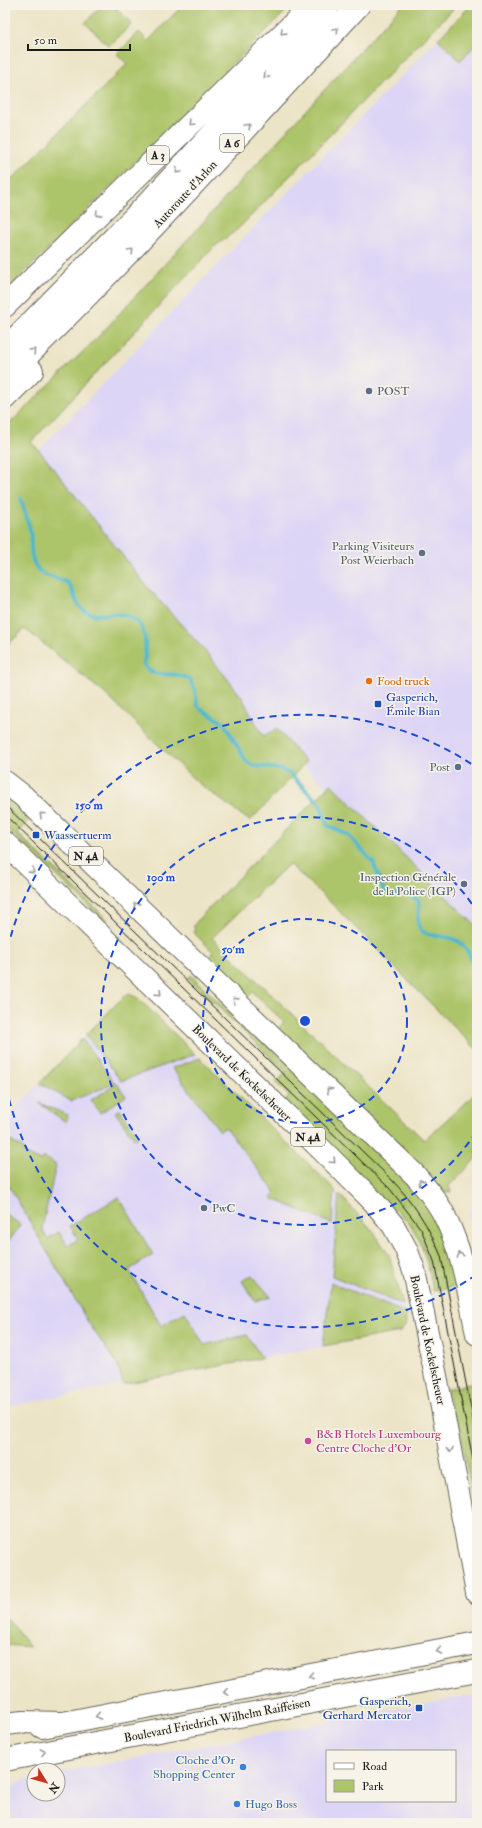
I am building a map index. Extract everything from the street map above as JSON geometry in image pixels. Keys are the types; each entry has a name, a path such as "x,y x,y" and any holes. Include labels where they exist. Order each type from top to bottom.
{"main road":[{"name":"A 3","path":"5,306 312,5"},
{"name":"Autoroute d'Arlon","path":"5,349 146,205 297,43 329,5"},
{"name":"Autoroute d'Arlon","path":"5,378 104,280 200,179 360,5"},
{"path":"5,334 58,282 146,205"},
{"name":"A 6","path":"5,398 69,334 104,280"},
{"name":"N 4A","path":"5,782 23,796 415,1175 430,1193 444,1214 455,1239 464,1269 477,1334"},
{"name":"Boulevard de Kockelscheuer","path":"5,843 321,1149 374,1202 393,1225 406,1249 414,1270 437,1381 477,1593"},
{"path":"5,1733 477,1644"},
{"name":"Boulevard Friedrich Wilhelm Raiffeisen","path":"5,1760 477,1671"},
{"path":"5,1724 23,1722 60,1723"}],"shaded area":[{"path":"471,5 477,5 477,927 331,784 327,788 303,765 306,762 263,736 241,696 206,652 149,589 39,450"},
{"path":"129,994 138,998 332,1187 373,1231 389,1255 398,1284 406,1318 406,1325 400,1332 5,1407 5,1119 125,995"},
{"path":"477,1202 477,1239 468,1213"},
{"name":"Cloche d’Or Shopping Center","path":"465,1696 477,1697 477,1823 13,1823 9,1797 11,1790 18,1782 26,1780 26,1802 66,1802 66,1771"}],"green space":[{"path":"102,5 113,5 132,24 109,46 85,23"},
{"path":"183,5 292,5 5,292 5,186 127,64 117,54 139,32 148,41"},
{"path":"402,5 457,5 238,229 214,247 31,442 39,450 149,589 206,652 241,696 263,736 277,729 306,762 250,821 198,783 104,693 25,629 5,647 5,428 100,335"},
{"path":"471,5 477,5 477,43 460,61 438,39"},
{"path":"331,784 477,927 477,1050 327,899 289,864 212,938 424,1140 477,1092 477,1157 457,1179 449,1185 451,1192 441,1191 276,1031 284,1022 253,992 245,1000 205,961 213,952 195,934 194,925 202,915"},
{"path":"5,792 32,817 17,833 107,919 105,922 5,826"},
{"path":"191,975 237,1020 250,1029 389,1160 433,1212 460,1285 433,1291 428,1266 420,1242 407,1221 388,1205 282,1103 289,1096 276,1083 286,1072 188,978"},
{"path":"129,994 138,998 195,1054 121,1081 86,1035 125,995"},
{"path":"82,1039 115,1083 71,1101 40,1083"},
{"path":"200,1058 335,1190 332,1224 271,1198 276,1193 225,1127 220,1131 172,1068"},
{"path":"117,1084 126,1096 100,1113 91,1100"},
{"path":"39,1103 68,1115 66,1122"},
{"path":"120,1110 139,1136 135,1139 115,1112"},
{"path":"5,1138 24,1149 24,1153 41,1161 44,1157 56,1165 42,1228 47,1239 59,1232 68,1246 78,1239 70,1226 119,1197 153,1255 129,1270 161,1326 185,1312 204,1345 247,1335 262,1358 123,1384 118,1366 88,1322 5,1179"},
{"path":"339,1194 373,1231 389,1255 403,1305 332,1276"},
{"path":"5,1214 21,1225 9,1241 5,1238"},
{"path":"252,1275 271,1297 255,1301 242,1281"},
{"path":"331,1283 406,1313 406,1325 400,1332 323,1346"},
{"path":"474,1383 477,1399 477,1521 460,1430 452,1413 446,1389"},
{"path":"5,1617 9,1620 30,1647 5,1645"}],"waterway":[{"path":"21,499 30,529 32,558 39,571 69,584 78,603 85,611 97,615 118,614 128,616 135,620 140,625 145,640 144,665 156,674 172,674 190,679 195,690 197,704 201,709 224,723 246,761 254,766 280,769 290,774 320,804 327,825 348,835 373,862 383,888 387,894 394,895 406,893 418,900 418,923 419,927 424,933 453,939 464,947 471,959 477,986"}],"tram line":[{"path":"5,805 391,1179 413,1206 426,1225 441,1256 477,1439"},
{"path":"5,815 390,1189 421,1229 434,1261 477,1480"}],"place":[{"name":"POST","path":"369,391"},
{"name":"Parking Visiteurs Post Weierbach","path":"422,553"},
{"name":"Food truck","path":"369,681"},
{"name":"Gasperich, Émile Bian","path":"378,704"},
{"name":"Post","path":"458,767"},
{"name":"Waassertuerm","path":"36,835"},
{"name":"Inspection Générale de la Police (IGP)","path":"464,884"},
{"name":"PwC","path":"204,1208"},
{"name":"B&B Hotels Luxembourg Centre Cloche d'Or","path":"308,1441"},
{"name":"Gasperich, Gerhard Mercator","path":"419,1708"},
{"name":"Cloche d’Or Shopping Center","path":"243,1767"},
{"name":"Hugo Boss","path":"237,1804"}]}
